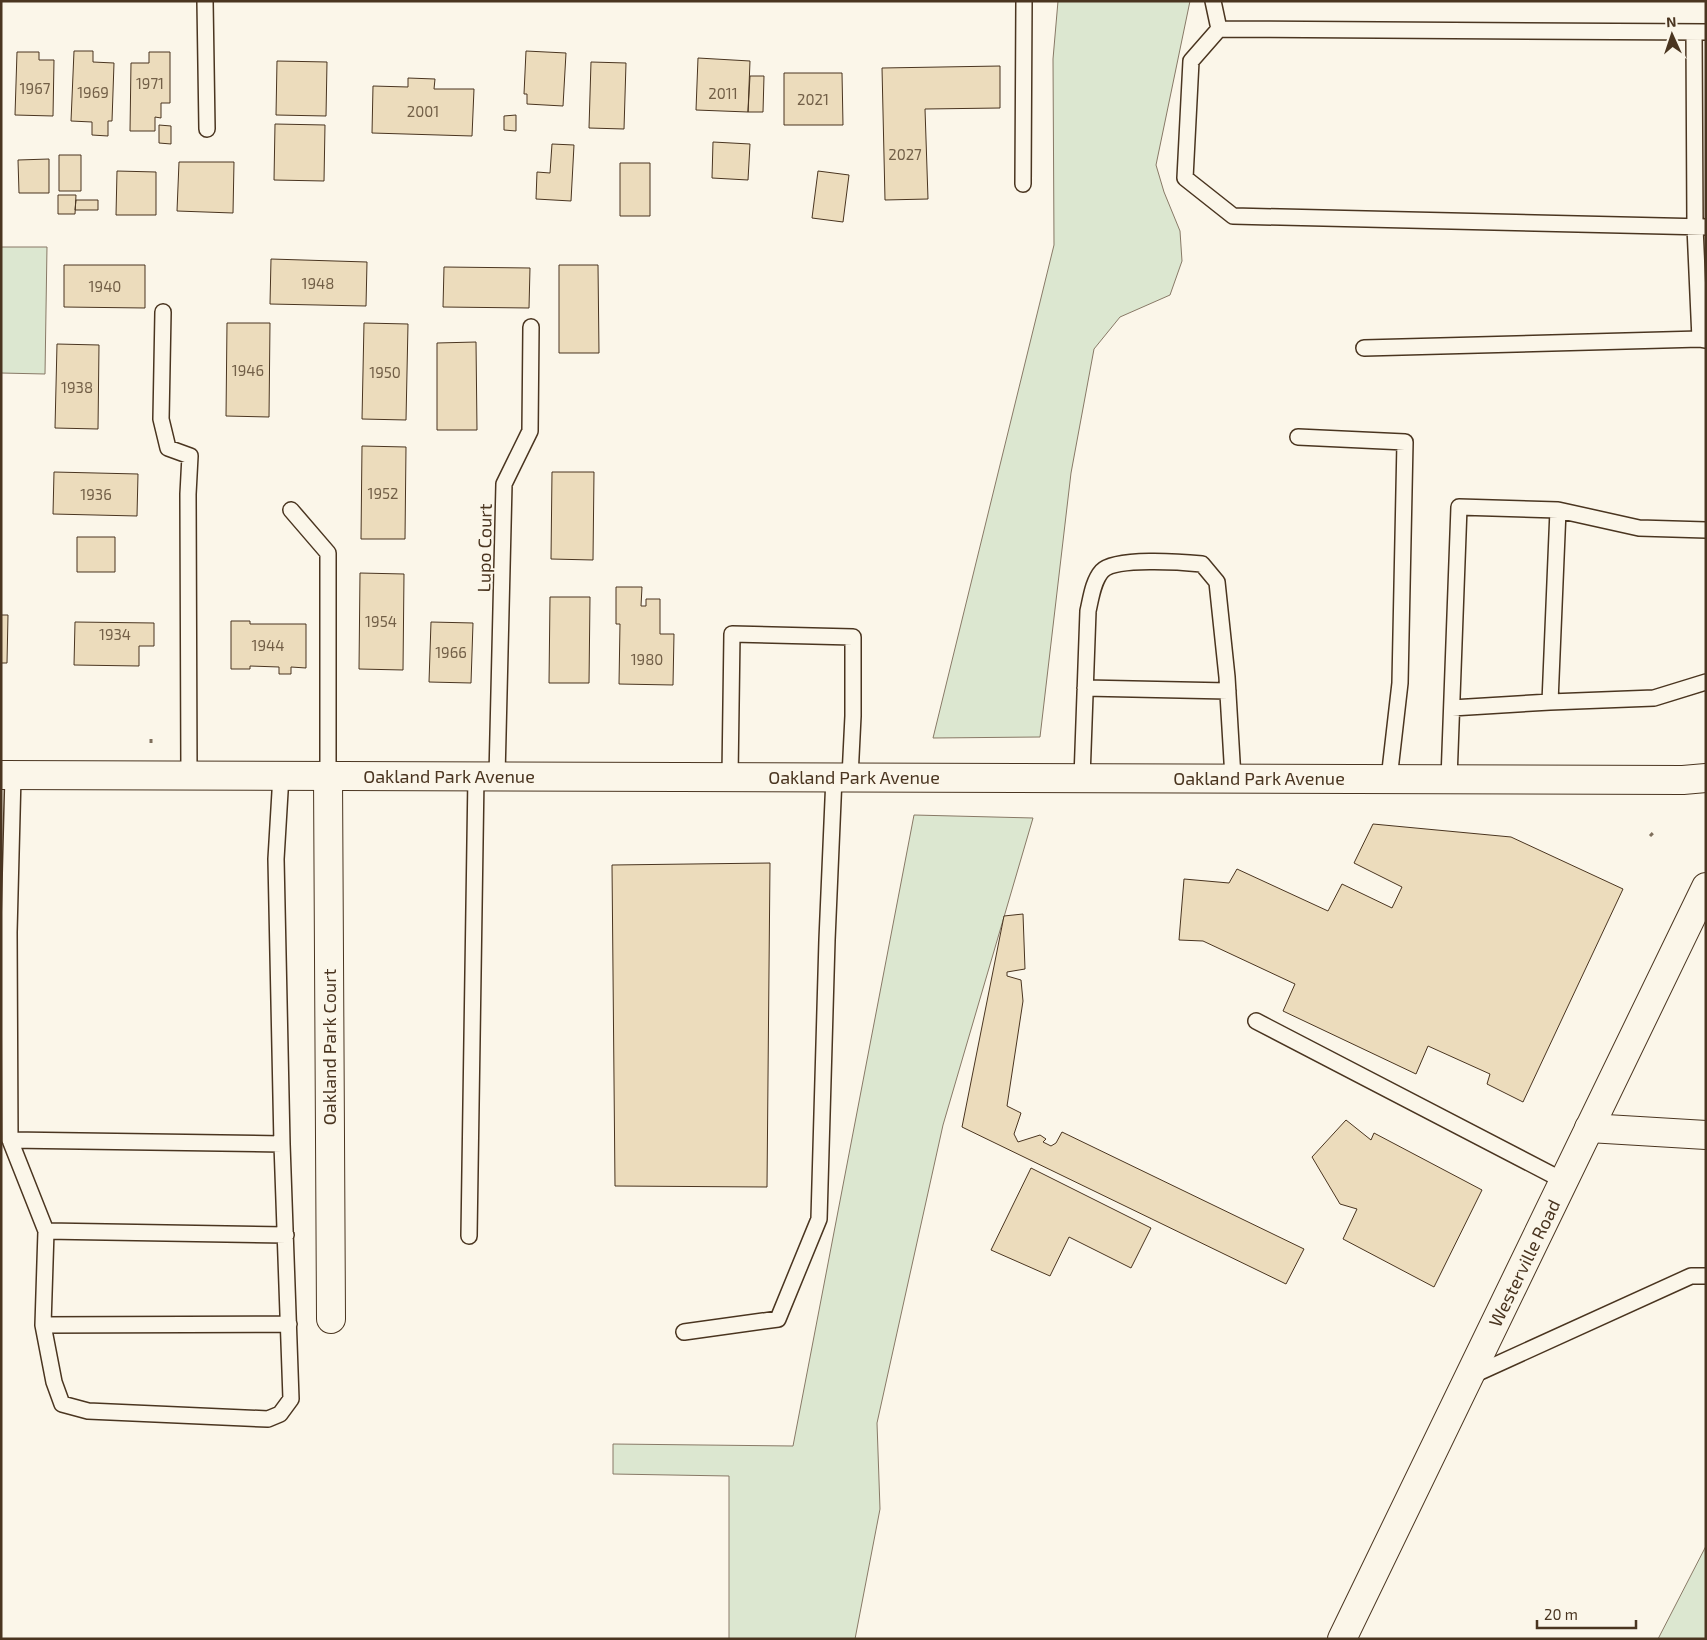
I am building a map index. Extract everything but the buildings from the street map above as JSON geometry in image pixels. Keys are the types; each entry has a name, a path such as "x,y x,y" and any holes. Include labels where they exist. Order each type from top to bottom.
{"main road":[{"name":"Oakland Park Avenue","path":"7,775 1683,780 1706,778"},
{"name":"Oakland Park Court","path":"328,776 331,1319"},
{"name":"Westerville Road","path":"1342,1639 1706,887"},
{"path":"1589,1128 1706,1135"}],"lane":[{"path":"205,1 207,130"},
{"path":"1023,184 1024,1"},
{"path":"1213,1 1220,29"},
{"path":"1364,348 1703,340 1700,227 1700,32 1220,29 1191,62 1185,178 1234,216 1700,227"},
{"path":"163,312 162,419 168,448 190,456 188,494 189,775"},
{"name":"Lupo Court","path":"468,1236 487,776 504,484 530,431 531,327"},
{"path":"1298,437 1404,442 1400,683 1389,779"},
{"path":"1449,779 1459,506 1558,510 1639,528 1706,530"},
{"path":"290,510 328,553 328,776"},
{"path":"1550,702 1558,510"},
{"path":"1082,778 1088,611 1093,590 1102,571 1114,563 1176,561 1202,564 1217,582 1228,691 1233,778"},
{"path":"684,1332 778,1319 819,1219 827,950 842,777 853,716 853,637 732,634 730,776"},
{"path":"1452,708 1654,698 1706,682"},
{"path":"1085,688 1228,691"},
{"path":"7,775 10,1140 46,1231 43,1325 54,1382 62,1404 88,1411 268,1419 280,1414 291,1399 282,1144 276,859 280,775"},
{"path":"1256,1021 1564,1181"},
{"path":"10,1140 282,1144"},
{"path":"46,1231 286,1235"},
{"path":"1469,1378 1691,1276 1706,1276"},
{"path":"43,1325 289,1324"}],"path":[{"path":"151,737 151,743"},
{"path":"1650,836 1653,833"}],"green space":[{"path":"1058,1 1190,1 1156,165 1164,192 1180,231 1182,261 1170,295 1120,317 1094,349 1071,473 1040,737 933,738 1054,245 1053,59"},
{"path":"1,247 47,247 45,374 1,373"},
{"path":"914,815 1033,818 943,1125 877,1423 880,1509 855,1639 729,1639 729,1476 613,1474 613,1444 793,1446"},
{"path":"1706,1546 1706,1639 1658,1639"}]}
